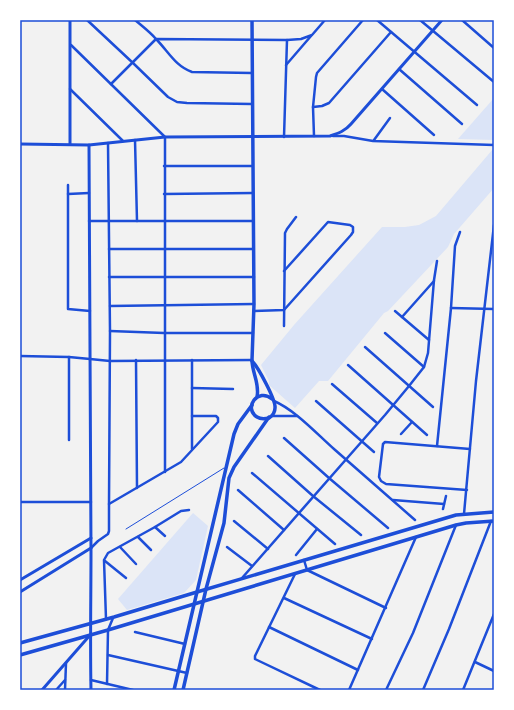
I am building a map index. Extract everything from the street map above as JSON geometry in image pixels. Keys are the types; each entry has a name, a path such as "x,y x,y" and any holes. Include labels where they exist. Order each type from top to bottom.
{"main road":[{"path":"252,20 254,277 252,368 259,389 257,397"},
{"path":"184,690 206,589 224,523 228,484 231,472 275,410 275,405 270,392 252,360"},
{"path":"174,690 234,434 238,424 252,405 253,400 257,397 265,395 273,400"},
{"path":"252,405 253,413 257,417 262,419 270,416"},
{"path":"20,643 106,620 241,578 456,515 494,512"},
{"path":"20,654 108,630 456,525 493,521"}],"street":[{"path":"70,20 70,144"},
{"path":"87,20 168,97 177,102 252,104"},
{"path":"135,20 156,38 179,65 185,69 192,72 252,73"},
{"path":"286,66 325,20"},
{"path":"314,136 313,107 315,82 318,73 363,20"},
{"path":"377,20 477,105"},
{"path":"420,20 494,82"},
{"path":"330,136 345,130 442,20"},
{"path":"462,20 494,48"},
{"path":"313,107 322,106 329,103 391,32"},
{"path":"111,84 156,38 287,40 301,39 312,35"},
{"path":"284,137 287,40"},
{"path":"70,45 164,137 165,472"},
{"path":"399,69 462,124"},
{"path":"70,88 124,142"},
{"path":"382,89 434,135"},
{"path":"373,141 390,118"},
{"path":"20,144 89,145 164,137 344,136 373,141 494,146"},
{"path":"136,140 137,221"},
{"path":"20,592 91,548 110,532 108,143"},
{"path":"89,145 91,690"},
{"path":"164,166 252,166"},
{"path":"68,185 68,309 90,311"},
{"path":"68,194 89,193"},
{"path":"164,194 253,193"},
{"path":"284,326 285,233 296,217"},
{"path":"89,221 253,221"},
{"path":"253,311 284,310 352,235 353,227 350,225 328,222 284,272"},
{"path":"464,514 476,381 494,224"},
{"path":"437,446 451,308 455,246 460,232"},
{"path":"109,249 253,249"},
{"path":"241,578 362,441 424,367 428,353 437,261"},
{"path":"109,277 254,277"},
{"path":"402,317 434,280"},
{"path":"110,306 254,304"},
{"path":"451,308 494,309"},
{"path":"395,311 429,340"},
{"path":"110,331 164,333 253,332"},
{"path":"385,333 424,367"},
{"path":"365,347 433,407"},
{"path":"20,356 69,357 90,360 252,360"},
{"path":"69,357 69,440"},
{"path":"136,360 137,488"},
{"path":"192,360 192,449"},
{"path":"348,365 427,435"},
{"path":"332,384 377,423"},
{"path":"192,388 233,388"},
{"path":"273,400 298,416 415,520"},
{"path":"316,401 374,452"},
{"path":"109,504 181,462 218,422 218,418 216,416 192,416"},
{"path":"270,416 298,416"},
{"path":"401,434 412,422"},
{"path":"284,438 388,528"},
{"path":"467,490 386,484 380,481 380,477 383,443 470,449"},
{"path":"268,456 361,536"},
{"path":"252,473 335,544"},
{"path":"238,490 284,530"},
{"path":"443,509 446,496"},
{"path":"392,500 444,504"},
{"path":"20,502 91,502"},
{"path":"106,620 104,560 108,554 181,511 189,510"},
{"path":"234,521 268,549"},
{"path":"423,690 493,521"},
{"path":"386,690 413,633 456,525"},
{"path":"155,527 165,536"},
{"path":"296,555 318,529"},
{"path":"138,537 151,550"},
{"path":"349,690 416,537"},
{"path":"90,538 98,541"},
{"path":"20,580 90,538"},
{"path":"120,547 136,564"},
{"path":"227,547 252,566"},
{"path":"104,560 126,578"},
{"path":"304,560 307,570 386,608"},
{"path":"295,573 255,656 255,659 320,690"},
{"path":"284,598 372,639"},
{"path":"463,690 494,614"},
{"path":"107,684 108,630 114,617"},
{"path":"269,627 358,670"},
{"path":"135,632 185,644"},
{"path":"42,690 91,634"},
{"path":"108,655 187,673"},
{"path":"65,690 66,662"},
{"path":"475,662 494,671"},
{"path":"56,690 66,679"},
{"path":"91,680 133,690"}],"lane":[{"path":"126,529 226,467"}],"shaded area":[{"path":"494,98 494,140 458,139"},
{"path":"493,149 494,188 454,234 448,247 388,311 384,313 328,381 319,381 295,408 269,385 269,381 261,365 294,325 382,227 405,227 419,225 436,216"},
{"path":"193,513 208,526 196,580 184,593 127,610 118,599"}]}
